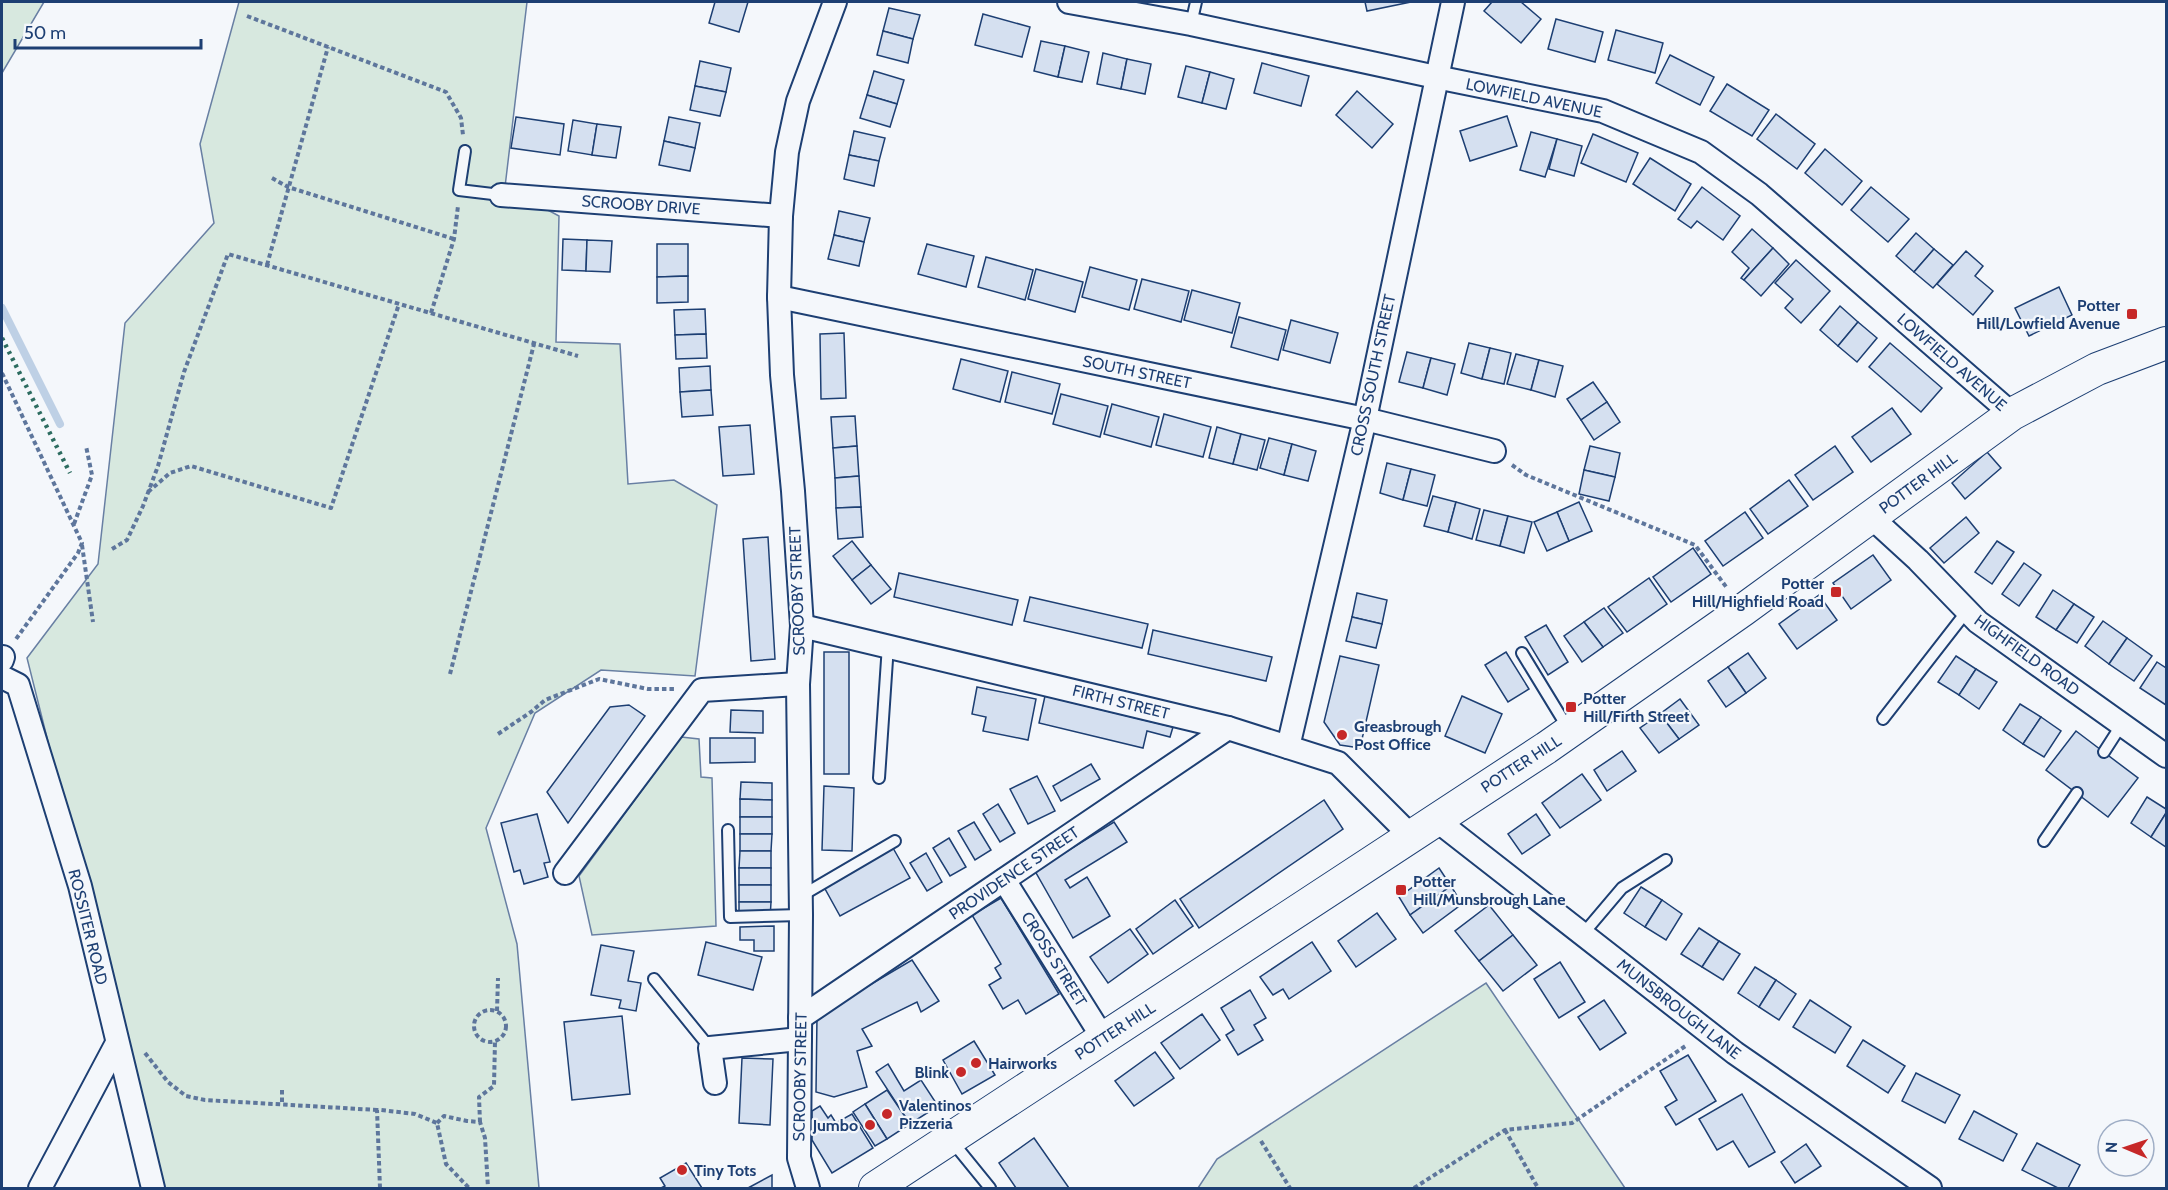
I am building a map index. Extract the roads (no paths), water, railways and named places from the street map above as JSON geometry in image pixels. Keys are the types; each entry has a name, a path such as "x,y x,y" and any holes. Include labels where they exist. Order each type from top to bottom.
{"main road":[{"name":"POTTER HILL","path":"875,1188 1570,731 1743,610 2012,414 2097,369 2166,343"}],"street":[{"name":"SCROOBY STREET","path":"808,1188 799,1158 801,906 798,684 802,626 782,375 779,297 781,216 787,152 798,101 835,2"},
{"name":"LOWFIELD AVENUE","path":"1069,2 1191,24 1603,111 1701,152 1759,194 2012,414"},
{"name":"CROSS SOUTH STREET","path":"1288,747 1365,418 1453,2"},
{"name":"SCROOBY DRIVE","path":"501,195 781,216"},
{"name":"SOUTH STREET","path":"779,297 1365,418 1494,451"},
{"name":"HIGHFIELD ROAD","path":"1871,517 1978,622 2166,756"},
{"name":"FIRTH STREET","path":"802,626 1228,728 1338,763 1423,828"},
{"name":"ROSSITER ROAD","path":"2,665 18,685 80,886 153,1188"},
{"path":"565,873 702,690 798,684"},
{"name":"PROVIDENCE STREET","path":"800,1028 1004,880 1228,728"},
{"name":"MUNSBROUGH LANE","path":"1423,828 1583,934 1735,1053 1930,1188"},
{"name":"CROSS STREET","path":"1004,880 1103,1038"},
{"path":"715,1083 710,1048 800,1028"},
{"path":"40,1188 118,1047"}],"lane":[{"path":"1191,24 1196,2"},
{"path":"465,151 459,190 501,195"},
{"path":"1883,719 1967,610"},
{"path":"879,778 888,645"},
{"path":"1522,653 1570,731"},
{"path":"2104,752 2122,724"},
{"path":"2044,842 2076,793"},
{"path":"728,830 730,917 801,906 895,841"},
{"path":"1583,934 1622,888 1666,860"},
{"path":"654,979 710,1048"},
{"path":"951,1140 990,1188"}],"waterway":[{"path":"2,308 60,424"}],"place":[{"name":"Potter Hill/Lowfield Avenue","path":"2132,314"},
{"name":"Potter Hill/Highfield Road","path":"1836,592"},
{"name":"Potter Hill/Firth Street","path":"1571,707"},
{"name":"Greasbrough Post Office","path":"1342,735"},
{"name":"Potter Hill/Munsbrough Lane","path":"1401,890"},
{"name":"Hairworks","path":"976,1063"},
{"name":"Blink","path":"961,1072"},
{"name":"Valentinos Pizzeria","path":"887,1114"},
{"name":"Jumbo","path":"870,1125"},
{"name":"Tiny Tots","path":"682,1170"}]}
